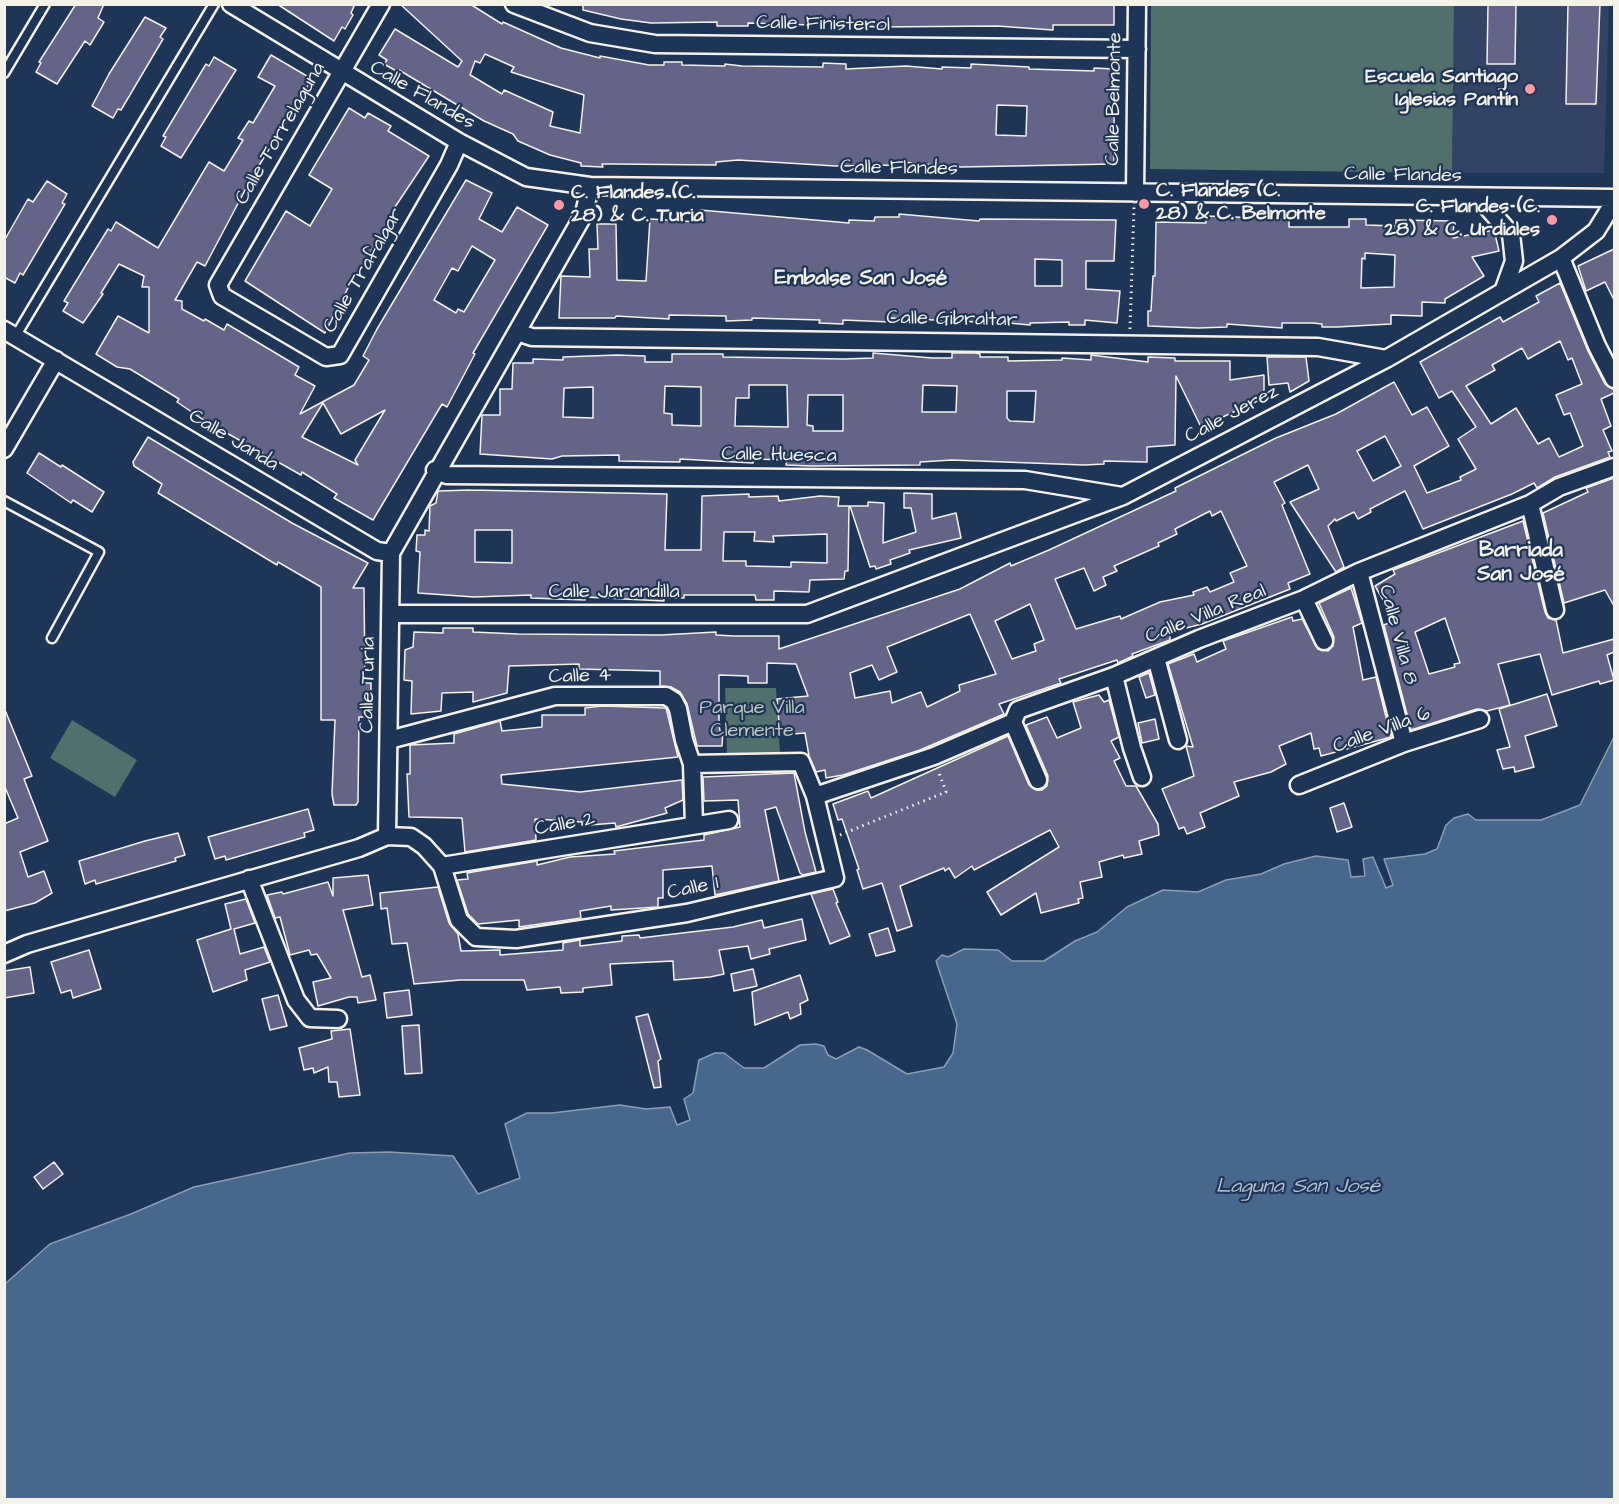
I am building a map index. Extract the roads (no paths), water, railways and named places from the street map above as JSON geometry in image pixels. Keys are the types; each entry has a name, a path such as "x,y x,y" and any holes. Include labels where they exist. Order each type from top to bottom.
{"street":[{"name":"Calle Flandes","path":"231,4 340,73 459,142 526,177 591,186 1614,200"},
{"name":"Calle Torrelaguna","path":"218,285 381,4"},
{"name":"Calle Finisterol","path":"514,4 590,33 655,44 1137,49"},
{"name":"Calle Belmonte","path":"1135,193 1137,4"},
{"name":"Calle Trafalgar","path":"218,285 222,296 274,328 326,357 340,355 449,165 459,142"},
{"name":"Calle Turia","path":"387,836 392,614 391,553 435,470 584,214 591,186"},
{"path":"1479,198 1511,234 1514,261 1504,289"},
{"name":"Calle Jerez","path":"834,604 1123,496 1386,359 1561,258 1596,231 1614,200"},
{"path":"1561,258 1597,346 1614,379"},
{"name":"Calle Gibraltar","path":"517,332 532,337 1318,346 1386,359"},
{"name":"Calle Janda","path":"10,333 377,551 391,553"},
{"path":"4,449 56,360"},
{"name":"Calle Villa Real","path":"815,796 934,756 1013,722 1018,710 1114,676 1304,598 1359,572 1530,504 1559,487 1614,467"},
{"name":"Calle Huesca","path":"435,470 447,475 1025,480 1123,496"},
{"path":"1530,504 1555,610"},
{"name":"Calle Villa 8","path":"1359,572 1404,743"},
{"path":"1304,598 1324,641"},
{"name":"Calle Jarandilla","path":"392,614 807,614 834,604"},
{"path":"1156,658 1178,740"},
{"path":"1114,676 1132,748 1142,777"},
{"name":"Calle 4","path":"389,740 555,696 666,696 674,701 678,709 684,740 692,764"},
{"name":"Calle Villa 6","path":"1299,785 1404,743 1480,719"},
{"path":"1013,722 1038,780"},
{"name":"Calle 1","path":"387,836 411,837 424,846 442,866 459,920 476,937 516,939 687,913 835,878 815,796 801,762 692,764"},
{"path":"692,764 694,824"},
{"name":"Calle 2","path":"442,866 729,820"},
{"path":"4,954 27,944 359,848 387,836"},
{"path":"249,879 296,1000 310,1018 338,1019"}],"lane":[{"path":"4,73 45,4"},
{"path":"10,333 214,4"},
{"path":"4,501 99,552 52,638"}],"water":[{"name":"Laguna San José","path":"1614,737 1614,1499 5,1499 5,1284 50,1244 131,1214 194,1187 350,1153 390,1152 453,1156 478,1194 520,1178 505,1124 527,1113 552,1113 620,1105 646,1109 670,1107 677,1125 690,1120 684,1099 693,1093 699,1060 715,1053 724,1053 744,1068 764,1068 800,1045 816,1044 824,1046 828,1055 836,1059 859,1047 907,1074 944,1067 953,1053 957,1024 936,961 942,955 948,957 964,949 998,950 1012,961 1044,961 1075,941 1097,932 1127,907 1163,890 1198,892 1226,880 1261,874 1284,864 1316,856 1348,860 1351,877 1365,876 1363,859 1373,857 1386,888 1393,885 1384,859 1425,854 1437,849 1446,825 1454,818 1468,814 1476,820 1541,820 1580,805"}],"place":[{"name":"Escuela Santiago Iglesias Pantín","path":"1530,89"},
{"name":"C. Flandes (C. 28) & C. Belmonte","path":"1144,204"},
{"name":"C. Flandes (C. 28) & C. Turia","path":"559,205"},
{"name":"C. Flandes (C. 28) & C. Urdiales","path":"1552,220"}],"district":[{"name":"Embalse San José","path":"861,280"},
{"name":"Barriada San José","path":"1521,564"}],"park label":[{"name":"Parque Villa Clemente","path":"752,720"}]}
